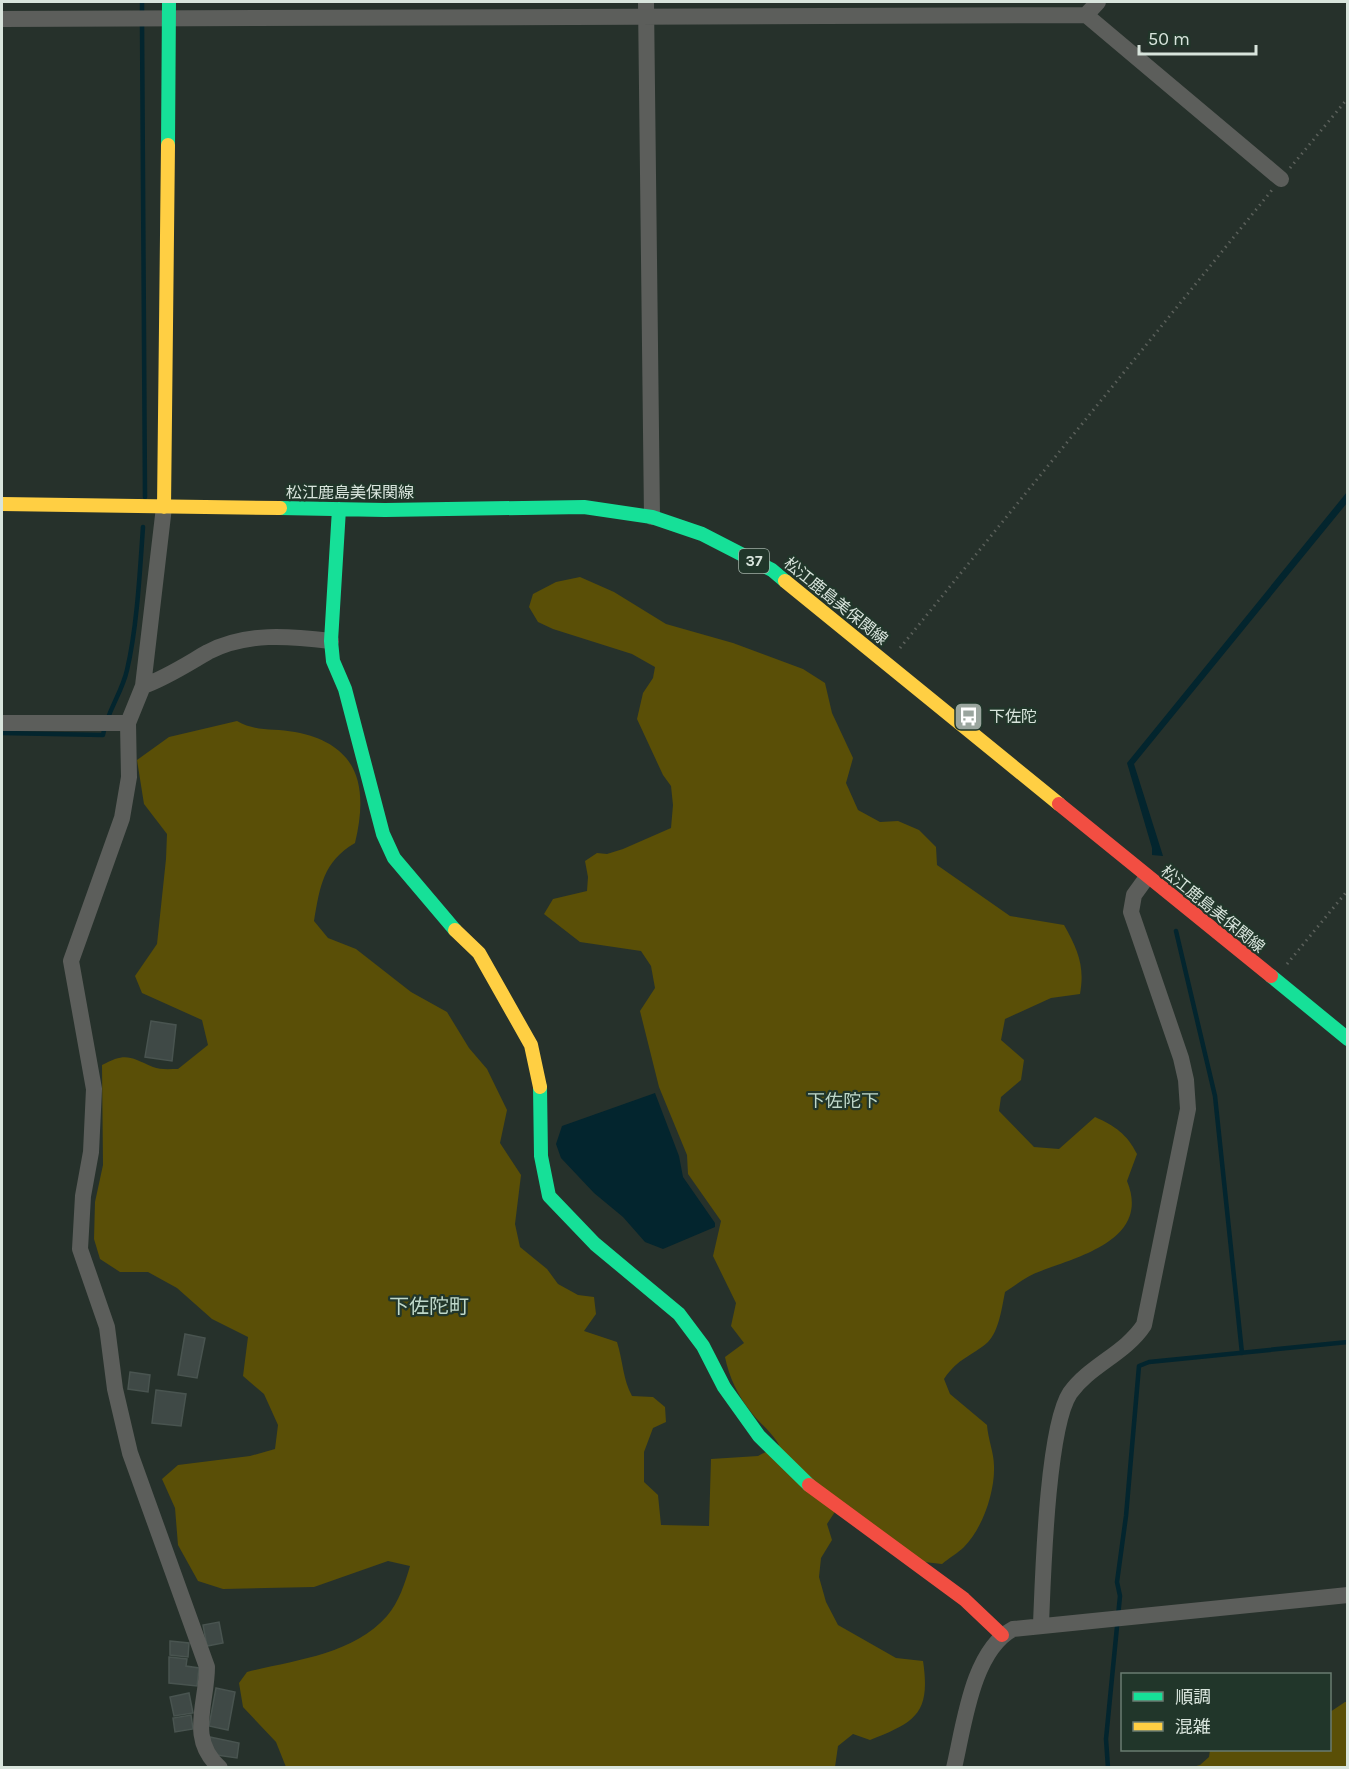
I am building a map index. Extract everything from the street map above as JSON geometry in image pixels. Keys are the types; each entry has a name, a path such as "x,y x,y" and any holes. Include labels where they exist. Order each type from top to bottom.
{"street":[{"path":"1086,15 1098,2"},
{"path":"646,9 652,516"},
{"path":"2,19 169,10 646,9 1086,15 1281,179"},
{"path":"169,10 164,507 143,686 128,723 129,777 122,818 71,961 93,1089 92,1152 83,1196 80,1249 107,1327 115,1389 130,1454 207,1667 207,1692 199,1725 207,1754 220,1767"},
{"name":"松江鹿島美保関線","path":"2,504 339,509 584,507 652,516 702,534 772,570 1347,1039"},
{"path":"339,509 331,642 333,661 345,689 383,834 394,858 462,938 479,953 531,1045 540,1080 541,1156 549,1196 595,1244 679,1314 703,1346 724,1387 759,1436 805,1482 964,1599 1002,1635"},
{"path":"143,686 156,682 211,651 242,639 271,636 331,642"},
{"path":"2,723 128,723"},
{"path":"1041,1624 1050,1488 1063,1410 1070,1393 1127,1347 1144,1324 1188,1109 1186,1080 1181,1058 1131,912 1134,895 1147,877"},
{"path":"954,1767 976,1680 988,1654 1002,1635 1013,1629 1041,1624 1347,1595"}],"path":[{"path":"888,663 1347,98"},
{"path":"1275,979 1347,890"}],"shaded area":[{"path":"580,577 614,592 666,624 733,643 803,669 825,683 832,713 853,758 846,783 858,810 880,822 898,821 919,830 936,847 937,865 1010,916 1064,925 1073,942 1081,966 1080,994 1051,998 1005,1019 1001,1040 1024,1060 1021,1080 1001,1097 999,1111 1034,1147 1059,1149 1095,1117 1120,1131 1137,1154 1127,1181 1132,1201 1129,1217 1121,1231 1108,1242 1074,1259 1031,1275 1005,1292 1000,1319 992,1337 955,1366 944,1379 950,1394 987,1425 994,1461 990,1498 977,1530 964,1547 942,1564 924,1562 840,1504 827,1524 832,1540 821,1558 819,1577 826,1602 838,1625 896,1658 923,1661 925,1679 922,1705 909,1721 870,1740 853,1734 838,1746 835,1767 286,1767 276,1742 243,1707 239,1683 247,1672 322,1654 357,1640 373,1629 395,1605 410,1566 388,1561 314,1587 223,1589 198,1581 178,1545 175,1508 162,1479 178,1465 250,1456 275,1449 278,1425 264,1394 243,1376 248,1337 212,1319 177,1288 148,1272 120,1272 100,1259 94,1239 95,1202 103,1165 102,1065 117,1058 128,1057 156,1068 178,1069 208,1045 202,1020 142,993 135,976 157,944 167,834 144,804 137,760 169,737 237,721 251,727 295,732 316,738 333,746 354,770 359,786 360,803 355,843 336,858 325,876 318,897 314,921 328,938 356,949 411,992 447,1012 469,1048 487,1069 507,1110 500,1143 521,1175 515,1224 520,1247 547,1269 558,1284 578,1295 594,1297 596,1314 584,1331 617,1342 632,1396 653,1397 665,1407 666,1422 653,1428 644,1452 644,1482 658,1495 661,1525 709,1526 711,1459 758,1456 779,1445 738,1393 725,1357 744,1343 731,1326 736,1303 713,1256 721,1221 688,1174 687,1155 659,1087 640,1011 655,988 651,966 641,951 580,942 544,914 553,899 587,891 588,877 585,861 597,853 607,854 623,849 671,828 673,805 671,786 663,775 637,719 643,693 653,678 655,667 632,654 538,622 529,607 533,594 556,582"},
{"path":"1348,1702 1347,1767 1193,1767 1200,1765 1209,1757 1210,1751 1331,1751 1331,1711"}],"water":[{"path":"1347,492 1347,503 1134,764 1163,856 1152,855 1152,848 1127,763"},
{"path":"655,1093 679,1156 683,1177 715,1223 715,1227 663,1249 645,1242 623,1217 594,1193 561,1158 556,1144 562,1126"}],"building":[{"path":"151,1021 176,1025 172,1061 145,1057"},
{"path":"185,1334 205,1338 197,1378 178,1375"},
{"path":"130,1372 150,1375 148,1392 128,1389"},
{"path":"156,1390 186,1394 181,1426 152,1423"},
{"path":"219,1622 223,1643 207,1646 203,1625"},
{"path":"170,1641 189,1643 188,1657 170,1655"},
{"path":"169,1657 187,1659 186,1666 199,1668 197,1686 169,1683"},
{"path":"216,1688 235,1692 228,1730 209,1726"},
{"path":"189,1693 193,1713 174,1716 170,1697"},
{"path":"191,1715 193,1729 175,1732 173,1718"},
{"path":"210,1737 239,1743 237,1758 210,1754"}],"waterway":[{"path":"142,2 142,14"},
{"path":"142,22 145,497"},
{"path":"2,733 103,735 125,678 130,654 138,599 143,527"},
{"path":"1176,931 1215,1096 1242,1353"},
{"path":"1108,1768 1106,1739 1120,1596 1117,1582 1126,1516 1139,1366 1149,1362 1348,1342"}],"traffic: fast":[{"path":"168,145 169,2"},
{"path":"280,508 385,510 584,507 652,517 702,534 772,570 785,581"},
{"path":"339,509 331,641 333,661 345,689 383,834 394,858 455,930"},
{"path":"1271,976 1348,1039"},
{"path":"540,1087 541,1156 549,1196 595,1244 679,1314 703,1346 724,1387 759,1436 809,1485"}],"traffic: slow":[{"path":"164,507 168,145"},
{"path":"2,504 280,508"},
{"path":"785,581 1059,804"},
{"path":"455,930 479,953 531,1045 540,1087"}],"traffic: jam":[{"path":"1059,804 1271,976"},
{"path":"809,1485 964,1599 1002,1635"}],"place":[{"name":"下佐陀","path":"968,716"}],"district":[{"name":"下佐陀下","path":"843,1101"},
{"name":"下佐陀町","path":"429,1306"}]}
